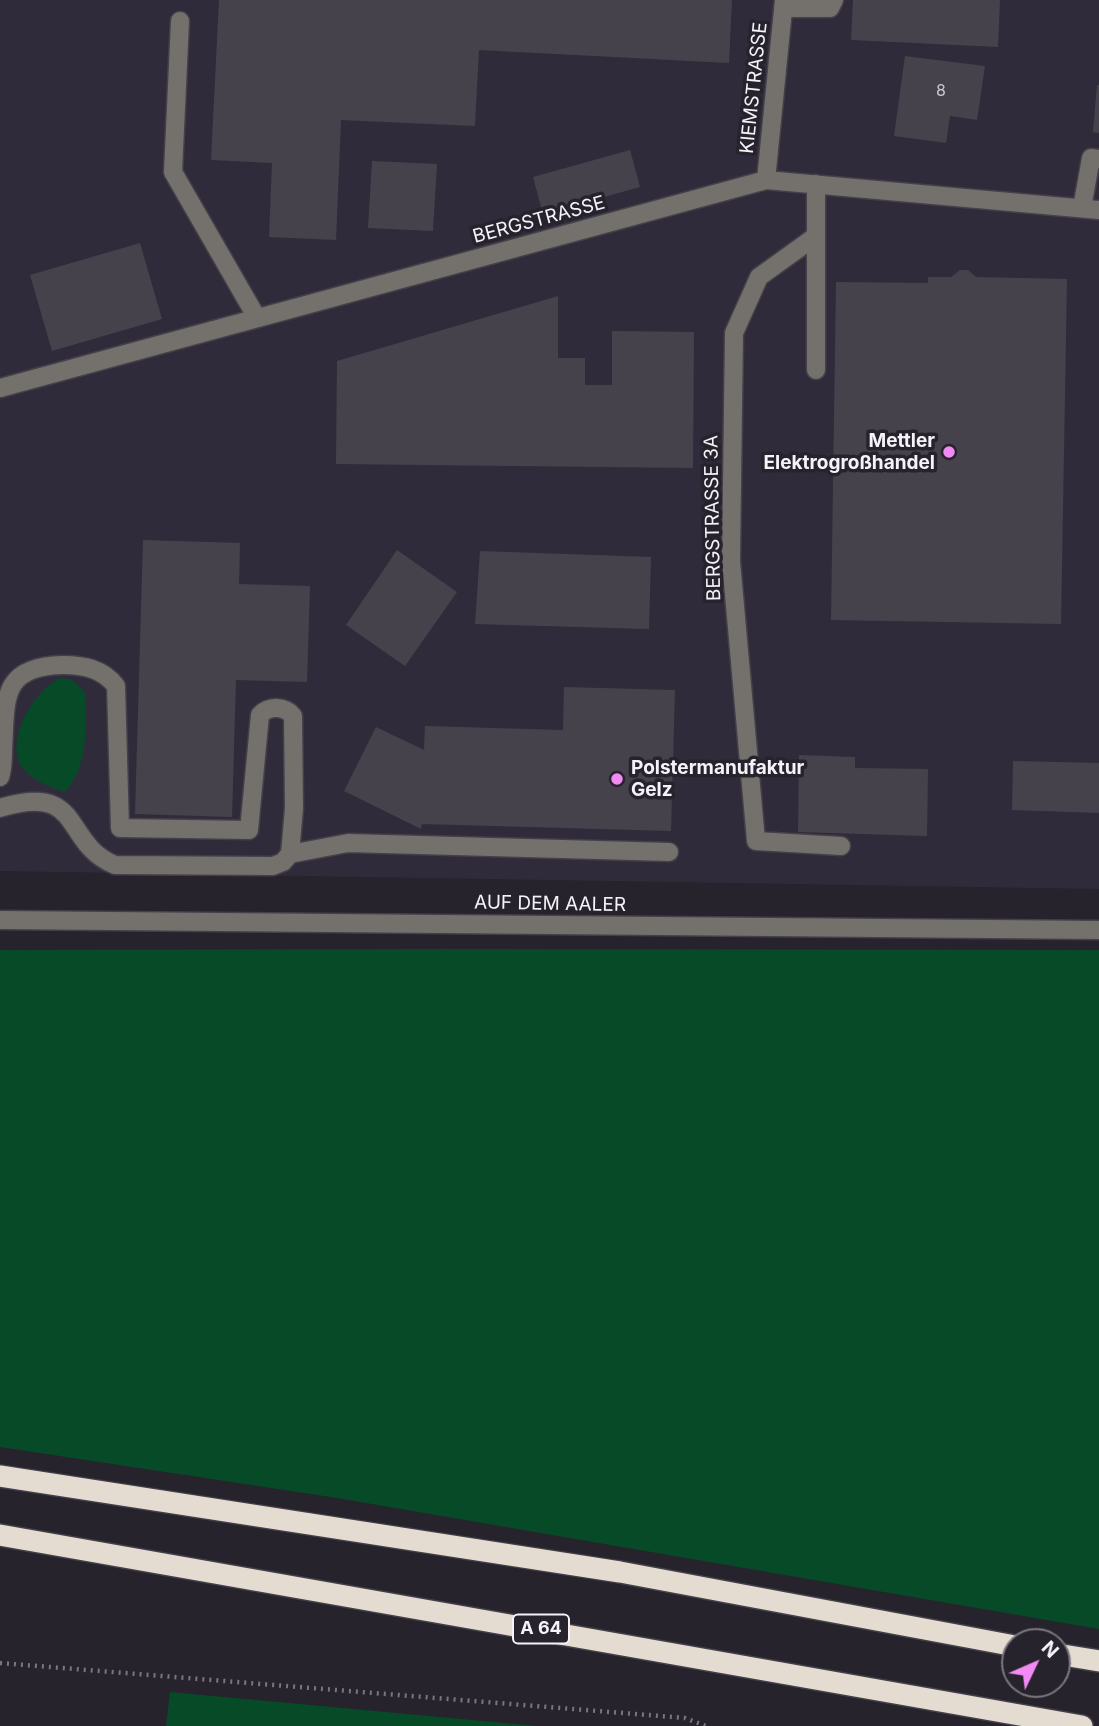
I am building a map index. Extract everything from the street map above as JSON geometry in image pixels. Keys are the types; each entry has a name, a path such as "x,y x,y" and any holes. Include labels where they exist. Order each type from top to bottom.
{"highway":[{"path":"0,1475 620,1572 1001,1643"},
{"name":"A 64","path":"0,1535 1082,1726"},
{"path":"1071,1656 1099,1661"}],"street":[{"path":"783,4 830,8 834,0"},
{"name":"KIEMSTRASSE","path":"766,180 783,4"},
{"path":"180,21 173,172 257,318"},
{"path":"1091,209 1091,158 1099,159"},
{"name":"BERGSTRASSE","path":"0,388 766,180 1091,209"},
{"path":"816,184 816,370"},
{"name":"BERGSTRASSE 3A","path":"816,236 759,278 734,333 731,561 755,841 841,846"},
{"path":"0,777 6,694 16,678 42,666 90,668 107,675 116,686 120,828 249,830 260,715 268,708 281,708 290,711 293,716 294,808 290,854 283,862 273,866 115,865 103,861 72,820 57,807 38,800 18,802 0,808"},
{"path":"290,854 348,843 669,852"},
{"name":"AUF DEM AALER","path":"0,920 1099,930"}],"path":[{"path":"0,1663 685,1718 706,1726"}],"shaded area":[{"path":"0,0 1099,0 1099,889 0,871"}],"green space":[{"path":"60,678 71,679 85,692 82,759 72,783 64,792 30,776 17,756 19,730 24,717 41,693"},
{"path":"0,950 1099,950 1099,1629 337,1498 0,1447"},
{"path":"170,1692 537,1726 166,1726"}],"building":[{"path":"219,0 732,0 729,63 479,50 475,126 341,120 336,240 269,237 272,163 211,160"},
{"path":"853,0 1000,0 998,47 851,40"},
{"path":"905,56 985,66 977,120 950,116 946,143 894,136"},
{"path":"1099,85 1099,133 1093,132"},
{"path":"630,150 640,187 543,214 533,177"},
{"path":"372,161 437,164 433,231 368,228"},
{"path":"140,243 162,319 52,351 30,275"},
{"name":"Mettler Elektrogroßhandel","path":"960,270 968,270 976,277 1067,279 1061,624 831,620 836,282 928,283 928,277 951,277"},
{"path":"558,296 558,358 585,358 585,385 612,385 612,331 694,332 693,468 336,464 337,361"},
{"path":"143,540 240,543 239,584 310,586 307,682 236,680 232,817 135,814"},
{"path":"397,550 457,592 405,666 346,625"},
{"path":"480,551 651,557 649,629 475,624"},
{"path":"564,687 675,690 671,831 422,824 421,829 344,791 376,727 424,750 425,726 563,730"},
{"path":"799,755 855,757 855,768 928,769 927,836 798,832"},
{"path":"1013,761 1099,763 1099,813 1012,810"}],"place":[{"name":"Mettler Elektrogroßhandel","path":"949,452"},
{"name":"Polstermanufaktur Gelz","path":"617,779"}]}
